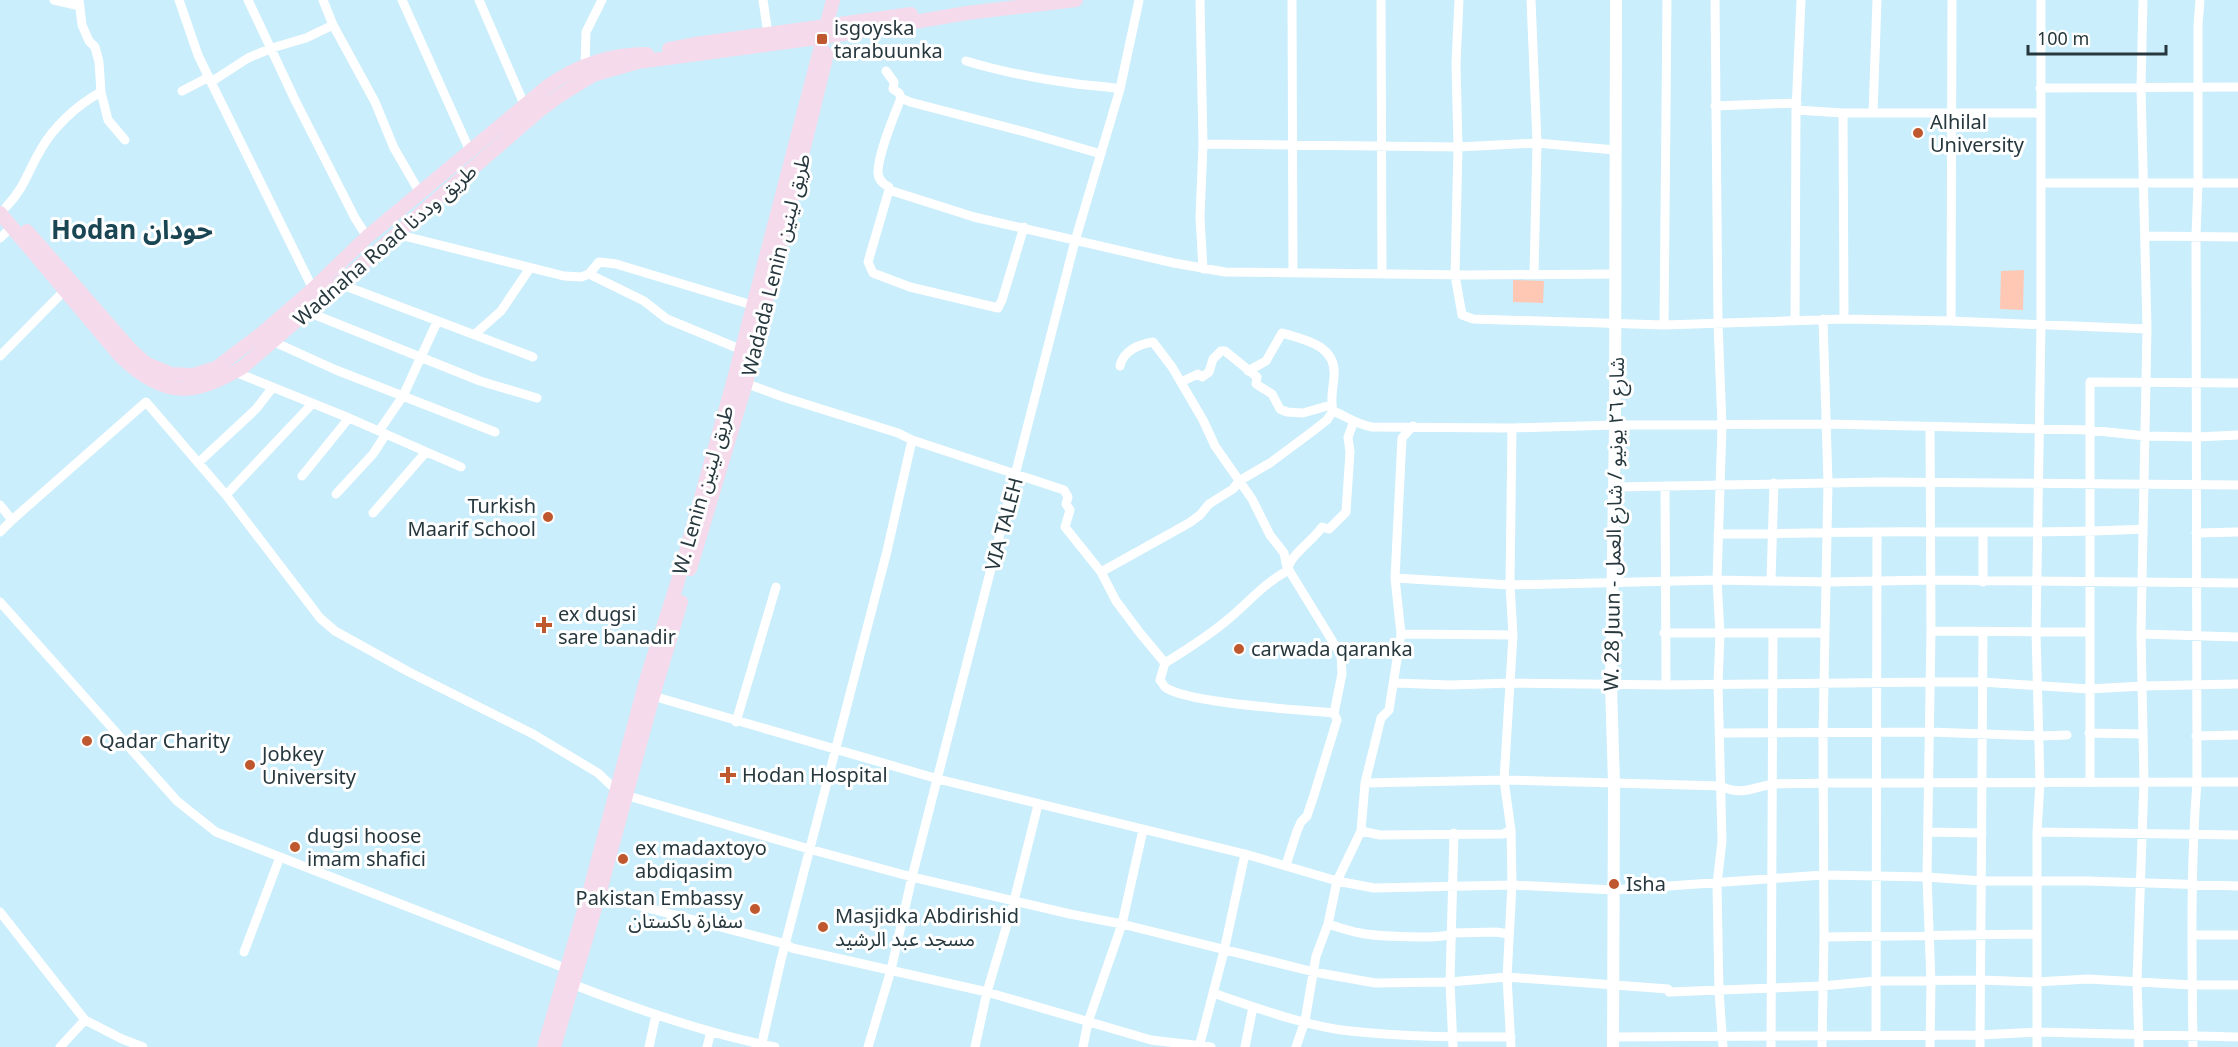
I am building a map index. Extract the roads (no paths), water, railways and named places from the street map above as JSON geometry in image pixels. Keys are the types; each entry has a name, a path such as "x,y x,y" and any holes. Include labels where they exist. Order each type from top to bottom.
{"main road":[{"path":"833,0 829,31 1008,0"},
{"name":"Wadada Lenin طريق لينين","path":"554,1047 569,976 621,793 652,696 740,381 829,31 842,0"},
{"path":"902,20 1076,0"},
{"name":"Wadnaha Road طريق وددنا","path":"2,207 132,351 147,364 162,372 193,375 216,368 261,334 313,289 367,237 524,105 563,76 603,59 768,34 829,31"},
{"name":"Wadnaha Road طريق وددنا","path":"2,207 12,227 121,357 148,380 171,388 197,388 235,372 340,285 539,111 593,75 638,62 829,31"},
{"name":"W. Lenin طريق لينين","path":"621,793 740,381 742,350 752,305 801,146"},
{"path":"544,1047 569,976"}],"street":[{"path":"54,0 79,3 82,25 95,47 99,62 101,92 108,120 125,140"},
{"path":"179,0 198,55 313,289"},
{"path":"248,0 295,100 367,237"},
{"path":"323,0 333,26 354,60 394,148 420,193"},
{"path":"402,0 470,151"},
{"path":"479,0 524,105"},
{"path":"585,66 586,32 602,0"},
{"path":"763,0 768,34"},
{"name":"VIA TALEH","path":"868,1047 891,970 912,877 1075,241 1120,89 1139,0"},
{"path":"1200,0 1203,144 1200,217 1203,269"},
{"path":"1292,0 1293,273"},
{"path":"1381,0 1383,274"},
{"path":"1459,0 1456,64 1458,147 1455,275 1462,315 1469,318 1616,325 1844,319 2147,329"},
{"path":"1531,0 1537,143 1534,274"},
{"name":"W. 28 Juun - شارع ٢٦ يونيو / شارع العمل","path":"1613,1042 1614,784 1611,583 1615,487 1616,0"},
{"path":"1664,325 1667,0"},
{"path":"1715,0 1718,323 1722,426 1717,580 1720,634 1718,684 1722,841 1717,884 1719,991 1723,1042"},
{"path":"1795,321 1797,107 1801,0"},
{"path":"1873,113 1877,0"},
{"path":"1951,321 1952,0"},
{"path":"2037,1047 2037,831 2040,736 2036,685 2036,632 2041,325 2041,0"},
{"path":"2139,1047 2137,981 2144,781 2141,634 2147,329 2141,87 2143,0"},
{"path":"2193,1047 2191,985 2193,836 2197,782 2195,687 2196,236 2200,0"},
{"path":"182,92 248,58 333,26"},
{"path":"966,61 1005,72 1079,85 1098,85 1120,89"},
{"path":"886,71 894,82 893,89 899,93 901,98 924,107 1029,133 1101,154"},
{"path":"2040,88 2238,87"},
{"path":"2,207 20,193 38,153 53,130 101,92"},
{"path":"901,98 886,135 878,174 882,183 889,187 889,190 974,217 1024,227 1075,241 1225,272 1455,275 1616,274"},
{"path":"1715,106 1797,107 1843,113 2041,113"},
{"path":"1843,113 1844,319"},
{"path":"1203,144 1293,143 1458,147 1537,143 1616,150"},
{"path":"2042,183 2238,183"},
{"path":"889,190 868,262 873,273 910,287 998,308 1024,227"},
{"path":"0,238 12,227"},
{"path":"396,234 564,276 581,277 590,274 599,262 616,264 752,305"},
{"path":"2145,236 2238,237"},
{"path":"475,334 501,310 530,268"},
{"path":"590,274 644,301 667,319 742,350"},
{"path":"340,285 533,357"},
{"path":"0,356 65,290"},
{"path":"308,312 480,381 537,398"},
{"path":"1822,1047 1824,937 1822,783 1828,483 1823,320"},
{"path":"336,494 373,454 382,433 404,396 437,322"},
{"path":"1101,572 1189,523 1209,504 1327,420 1332,408 1334,374 1331,356 1323,347 1282,333 1266,361 1248,371"},
{"path":"272,341 328,367 495,432"},
{"path":"1120,366 1121,358 1132,349 1153,342 1181,382 1215,446 1252,499 1270,535 1284,553 1287,567 1341,655 1342,674 1334,713 1337,720 1307,816 1297,831 1286,865"},
{"path":"1181,382 1198,374 1202,376 1209,372 1213,359 1221,351 1230,354 1257,377 1256,384 1272,394 1280,409 1303,413 1332,408 1354,421 1372,427 1512,428 1827,424 2090,430 2145,436 2238,435"},
{"path":"235,372 461,467"},
{"path":"740,381 1064,490 1068,497 1066,504 1070,510 1065,527 1101,572 1116,601 1152,650 1165,663"},
{"path":"2090,782 2090,382 2238,383"},
{"path":"198,463 256,409 273,387"},
{"path":"0,532 146,402 226,495 320,618 335,631 409,672 533,734 598,773 621,793 912,877 1122,924 1314,972 1375,983 1450,982 1507,977 1668,989 1669,992 1770,989 1876,981 2036,982 2088,979 2191,985 2238,985"},
{"path":"226,495 312,404"},
{"path":"302,476 349,418"},
{"path":"1334,713 1187,696 1166,688 1160,680 1165,663 1205,638 1257,591 1287,571 1287,567 1296,555 1322,527 1329,529 1346,512 1350,452 1348,437 1354,421"},
{"path":"1296,1047 1305,1021 1316,956 1328,924 1337,881 1360,831 1365,783 1382,718 1389,710 1395,683 1401,634 1395,578 1402,438 1413,426"},
{"path":"1930,427 1931,631 1927,877 1931,982 1930,1047"},
{"path":"1213,993 1253,1007 1349,1031 1452,1042 1511,1042 1507,977 1512,885 1511,830 1504,780 1512,683 1513,635 1510,585 1512,428"},
{"path":"762,1046 887,551 912,440"},
{"path":"373,513 426,452"},
{"path":"1615,487 1931,482 2238,485"},
{"path":"1771,580 1774,483"},
{"path":"1665,486 1666,685"},
{"path":"0,505 12,520"},
{"path":"1718,534 1827,531 2089,532 2143,529"},
{"path":"1876,1036 1877,532"},
{"path":"2196,533 2238,532"},
{"path":"1983,533 1983,582"},
{"path":"1395,578 1510,585 1717,580 2238,583"},
{"path":"736,722 776,587"},
{"path":"0,602 177,801 216,832 569,976 656,1015 762,1046 775,1047"},
{"path":"1931,631 2089,632"},
{"path":"1664,633 1825,633"},
{"path":"1771,1042 1773,633"},
{"path":"1980,1047 1983,633"},
{"path":"1401,634 1513,635"},
{"path":"2141,634 2238,637"},
{"path":"1395,683 1666,685 1982,682 2089,689 2238,684"},
{"path":"652,696 938,779 1245,854 1337,881 1374,888 1512,885 1614,890 1823,875 2238,886"},
{"path":"1720,733 1929,732 2067,735"},
{"path":"2089,733 2142,734"},
{"path":"2196,736 2238,735"},
{"path":"1365,783 1504,780 1721,786 1730,791 1755,790 1772,784 1822,783 2238,782"},
{"path":"975,1047 987,992 1014,901 1038,805"},
{"path":"1083,1047 1088,1022 1122,924 1143,830"},
{"path":"1360,831 1380,835 1503,834 1511,830"},
{"path":"2037,831 2193,836 2238,835"},
{"path":"1929,832 1982,833"},
{"path":"1452,1042 1450,982 1454,833"},
{"path":"1200,1046 1245,854"},
{"path":"244,952 280,857"},
{"path":"594,894 786,944 792,948 987,992 1151,1040 1211,1047"},
{"path":"0,912 84,1020 143,1047"},
{"path":"1328,924 1362,933 1412,937 1448,936 1453,933 1509,934"},
{"path":"1824,937 2037,934"},
{"path":"2192,935 2238,935"},
{"path":"1245,1047 1253,1007"},
{"path":"649,1047 656,1015"},
{"path":"60,1047 84,1020"},
{"path":"707,1047 711,1032"},
{"path":"1613,1042 1771,1042 1822,1035 1980,1035 2037,1032 2238,1037"}],"place":[{"name":"isgoyska tarabuunka","path":"822,39"},
{"name":"Alhilal University","path":"1918,133"},
{"name":"Turkish Maarif School","path":"548,517"},
{"name":"ex dugsi sare banadir","path":"544,625"},
{"name":"carwada qaranka","path":"1239,649"},
{"name":"Qadar Charity","path":"87,741"},
{"name":"Jobkey University","path":"250,765"},
{"name":"Hodan Hospital","path":"728,775"},
{"name":"dugsi hoose imam shafici","path":"295,847"},
{"name":"ex madaxtoyo abdiqasim","path":"623,859"},
{"name":"Isha","path":"1614,884"},
{"name":"Pakistan Embassy سفارة باكستان","path":"755,909"},
{"name":"Masjidka Abdirishid مسجد عبد الرشيد","path":"823,927"}],"district":[{"name":"Hodan حودان","path":"132,230"}]}
